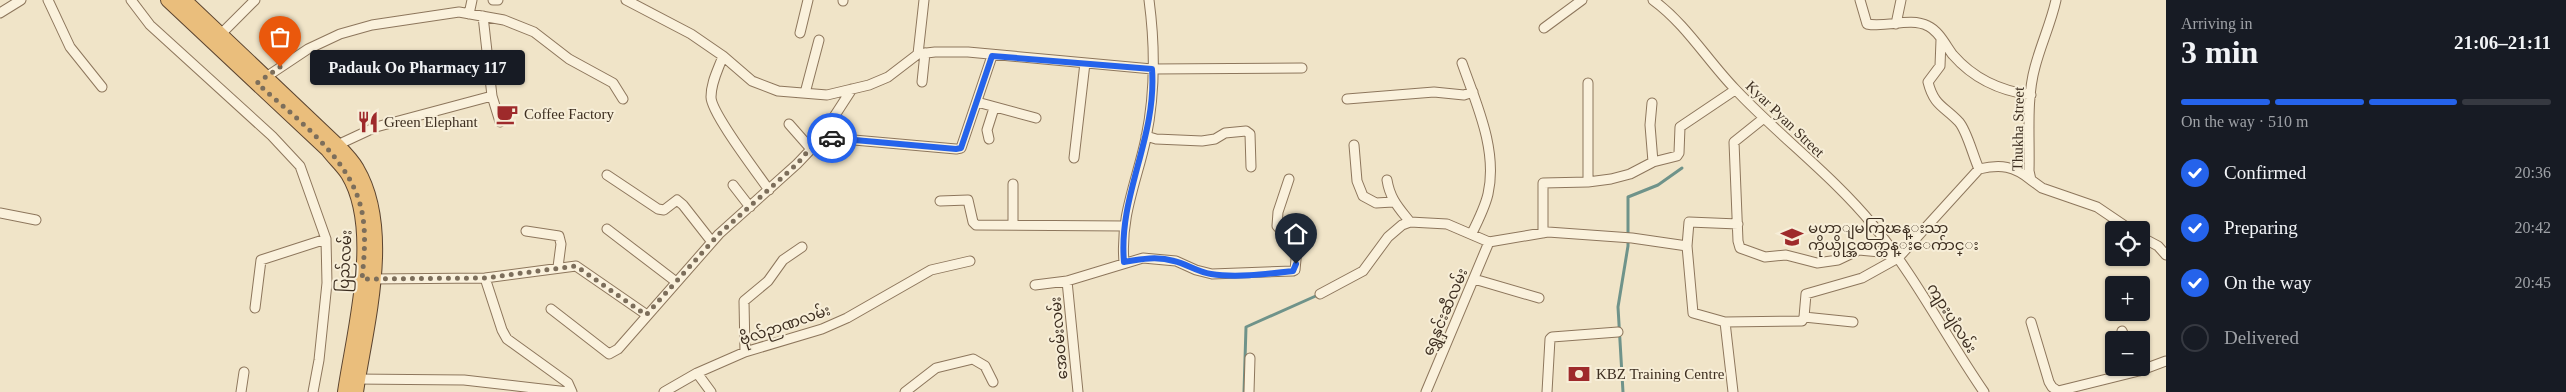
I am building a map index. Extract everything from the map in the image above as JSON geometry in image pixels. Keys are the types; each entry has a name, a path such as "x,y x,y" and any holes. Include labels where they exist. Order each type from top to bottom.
{"highway":[{"name":"ပြည်လမ်း","path":"180,2 333,147 348,174 358,198 365,234 367,279 352,385"}],"street":[{"path":"0,13 21,0"},
{"path":"48,0 70,47 102,88"},
{"path":"131,0 150,25 272,136 300,166 326,239 327,283 319,360 313,392"},
{"path":"217,38 255,0"},
{"path":"469,14 472,0"},
{"path":"493,0 498,0"},
{"path":"626,0 691,34 723,56 752,80 778,91 827,95 852,89 888,77 922,54 968,52 992,56 1152,69 1302,68"},
{"path":"800,33 808,0"},
{"path":"922,82 924,0"},
{"path":"1124,262 1125,226 1129,197 1146,136 1152,97 1149,0"},
{"path":"1544,28 1582,0"},
{"name":"Kyar Pyan Street","path":"1653,0 1679,24 1735,90 1850,200 1872,224 1898,258"},
{"path":"1860,0 1867,24 1924,24 1931,27 1954,56 1978,77 2001,88 2031,95"},
{"path":"1896,24 1901,0"},
{"name":"Thukha Street","path":"2056,0 2050,25 2035,67 2031,95 2029,171 2031,180 2042,188 2097,207 2117,221"},
{"path":"261,80 308,49 348,32 405,19 459,12 504,20 534,32 568,59 614,83 623,99"},
{"path":"483,16 492,96 500,122"},
{"path":"1941,39 1940,66 1928,82 1938,105 1958,121 1979,169"},
{"path":"804,93 819,40"},
{"path":"723,56 713,82 711,100 720,118 769,190"},
{"path":"820,137 961,148 992,56"},
{"path":"1074,158 1084,63"},
{"path":"1462,63 1485,131 1490,177 1488,195 1472,233"},
{"path":"1588,83 1588,182"},
{"path":"551,309 609,354 618,349 675,281 712,242 811,149 852,89"},
{"path":"1543,233 1543,183 1588,182 1630,174 1654,162 1679,155 1680,127 1735,90"},
{"path":"1346,99 1424,92 1464,95 1473,92"},
{"path":"333,147 376,127 492,96"},
{"path":"976,102 1036,118"},
{"path":"1652,103 1650,125 1654,162"},
{"path":"989,139 988,130 994,108"},
{"path":"1764,118 1734,142 1738,241 1740,248 1765,258 1786,255 1808,262 1825,263 1838,260 1859,250 1880,252 1898,258"},
{"path":"789,124 811,149"},
{"path":"1146,136 1156,139 1202,141 1215,139 1225,133 1246,131 1250,134 1251,167"},
{"path":"1354,145 1357,181 1363,196 1376,203 1393,202"},
{"path":"1738,224 1689,222 1687,246 1693,313 1725,322 1802,321 1806,294 1811,291 1849,283 1879,270 1898,258 1979,169 1990,166 2017,169 2031,180"},
{"path":"607,175 658,209 664,210 677,200 683,204 712,242"},
{"path":"1036,285 1067,281 1124,262 1143,258 1162,258 1176,261 1196,270 1212,274 1293,271 1295,270 1297,248 1277,226 1278,212 1289,179"},
{"path":"1387,180 1389,194 1393,202 1410,222"},
{"path":"1013,184 1014,224"},
{"path":"733,185 750,207"},
{"path":"940,200 968,200 973,222 976,225 1125,226"},
{"path":"0,214 36,220"},
{"path":"1320,294 1363,271 1388,237 1402,225 1410,222 1447,224 1472,233 1489,242 1543,233 1627,238 1687,246"},
{"path":"607,229 675,281"},
{"path":"526,231 559,236 561,244 558,267"},
{"path":"254,308 261,260 326,239"},
{"name":"ရွှေနှင်းဆီလမ်း","path":"1426,392 1489,242"},
{"path":"2150,242 2166,254"},
{"path":"744,352 744,301 768,281 790,253 802,247"},
{"name":"ကျားပျံလမ်း","path":"1898,258 1984,392"},
{"name":"ဗိုလ်ဉာဏလမ်း","path":"667,391 697,373 744,352 822,329 846,318 931,270 970,261"},
{"path":"367,279 485,278 576,266 646,315"},
{"path":"352,385 464,380 570,392 568,383 507,339 502,330 485,278"},
{"path":"1474,279 1539,298"},
{"name":"အေဝမ်းလမ်း","path":"1067,281 1078,392"},
{"path":"1804,317 1853,322"},
{"path":"1725,322 1733,392"},
{"path":"2031,322 2049,382 2058,391 2113,376"},
{"path":"1547,392 1550,339 1552,337 1618,332"},
{"path":"1249,392 1250,358"},
{"path":"905,392 936,368 973,359 985,366 993,382"},
{"path":"2150,366 2166,361"},
{"path":"241,392 244,372"},
{"path":"697,373 712,392"}],"waterway":[{"path":"1623,392 1618,307 1628,246 1628,197 1658,185 1682,168"},
{"path":"1244,392 1246,327 1318,295"}],"way so far":[{"path":"280,67 257,83 328,150 348,174 363,216 365,234 362,279 485,278 560,266 576,266 646,315 719,234 797,164 817,143 820,137 832,138"}],"place":[{"name":"Padauk Oo Pharmacy 117","path":"280,67"},
{"name":"Coffee Factory","path":"507,114"},
{"name":"Green Elephant","path":"368,122"},
{"name":"မဟာျမကြၽန္းသာ ကိုယ္ပိုင္အထက္တန္းေက်ာင္း","path":"1792,237"},
{"name":"KBZ Training Centre","path":"1579,374"}],"route":[{"path":"832,138 961,148 992,56 1037,58 1152,69 1150,117 1142,155 1129,197 1124,236 1124,262 1143,258 1162,258 1212,274 1293,271 1296,264"}]}
